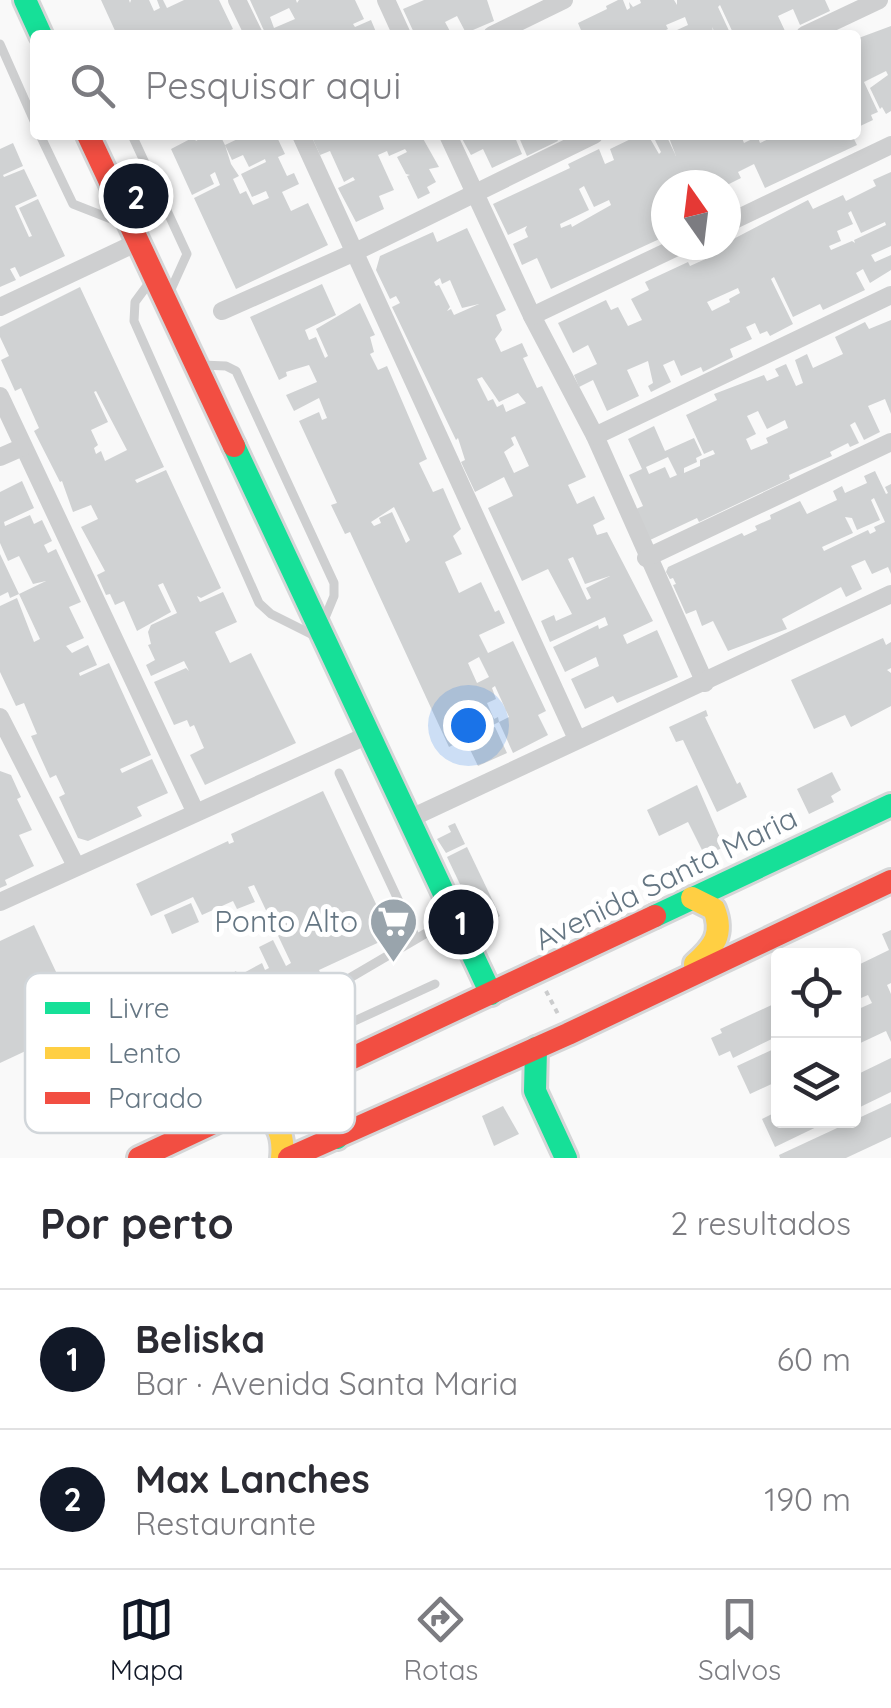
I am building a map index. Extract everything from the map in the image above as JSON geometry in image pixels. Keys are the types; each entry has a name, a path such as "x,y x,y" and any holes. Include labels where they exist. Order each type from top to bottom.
{"main road":[{"path":"25,0 39,30"},
{"path":"90,140 492,994"},
{"name":"Avenida Santa Maria","path":"355,1057 891,804"},
{"path":"355,1130 891,881"},
{"path":"676,980 710,952 720,936 721,926 714,908 692,898"},
{"path":"536,1048 535,1091 566,1158"},
{"path":"488,1070 535,1091"},
{"name":"Avenida Santa Maria","path":"140,1158 192,1133"},
{"path":"282,1133 285,1158 348,1133"},
{"path":"332,1133 337,1138"}],"street":[{"path":"238,0 252,30"},
{"path":"386,0 400,30"},
{"path":"502,30 564,0"},
{"path":"815,30 878,0"},
{"path":"302,140 577,739"},
{"path":"450,140 532,316 595,436 646,558 705,683"},
{"path":"222,310 355,252 583,140"},
{"path":"741,217 891,145"},
{"path":"0,307 134,234"},
{"path":"532,316 651,259"},
{"path":"595,436 891,295"},
{"path":"0,396 195,811"},
{"path":"646,558 891,442"},
{"path":"0,457 22,447"},
{"path":"408,819 891,594"},
{"path":"0,717 6,745 76,866"},
{"path":"0,902 368,735"}],"lane":[{"path":"0,44 30,112"},
{"path":"42,140 73,204 134,234"},
{"path":"134,140 187,254 165,302"},
{"path":"154,277 135,302 134,322 259,602 271,614 321,635 336,589 236,371 226,366 194,365"},
{"path":"339,774 416,938"},
{"path":"355,975 454,916"},
{"path":"355,1021 435,984"}],"path":[{"path":"537,974 568,1034"}],"building":[{"path":"101,0 149,0 154,11 160,8 157,0 163,0 167,8 184,0 219,0 233,29 231,30 115,30"},
{"path":"250,0 355,0 364,19 353,24 355,27 371,20 375,30 264,30","holes":["289,8 295,19 274,28 270,17"]},
{"path":"424,0 487,0 494,21 464,30 457,16 445,22 449,30 413,30 403,9"},
{"path":"618,0 623,0 627,10 629,2 633,7 640,0 674,0 677,5 677,0 825,0 830,11 800,25 793,9 778,16 785,30 732,30 720,5 729,30 677,30 688,25 685,17 666,25 666,30 581,30 578,23 607,9"},
{"path":"891,26 891,111 886,114 880,109 870,88 888,75 886,71 864,82 878,112 871,115 873,120 861,126 861,61 861,37"},
{"path":"188,140 222,140 225,145 236,140 278,140 285,154 278,157 287,176 294,173 299,184 282,192 291,211 308,203 328,245 236,289 194,198 220,185 215,172 210,175 214,184 192,195 171,149","holes":["225,145 232,160 243,155 249,167 265,159 266,162 241,174 252,197 266,191 269,198 253,205 246,191 240,194 233,179 239,176"]},
{"path":"313,140 424,140 439,167 429,169 436,182 427,187 430,193 418,199 407,176 410,175 397,157 407,152 405,149 389,156 387,151 378,155 394,190 379,196 384,209 356,222 338,188 355,180 353,177 344,182 330,151 320,155"},
{"path":"463,140 516,140 522,154 492,168 483,149 471,155"},
{"path":"520,140 558,140 558,141 527,156"},
{"path":"629,140 651,140 659,154 655,140 668,140 676,156 670,140 760,143 854,140 857,145 765,188 754,164 741,170 651,170 651,243 551,289 537,258 522,265 513,244 528,237 527,226 508,235 493,204 570,168 568,164 599,149 605,164 614,160 610,149","holes":["584,186 594,207 609,200 611,205 572,227 571,224 561,228 560,224 589,210 579,189"]},
{"path":"13,143 23,166 3,175 24,169 37,196 15,206 29,237 32,236 19,208 38,199 65,256 20,277 15,267 10,269 16,280 0,287 0,149"},
{"path":"891,172 891,246 871,255 875,262 891,255 891,270 870,283 863,269 856,273 865,290 823,310 820,304 793,317 774,277 771,279 793,324 770,336 767,331 760,334 755,323 746,327 752,339 730,349 733,357 703,372 701,367 681,376 674,360 663,365 671,382 651,392 648,361 627,370 639,396 607,411 593,380 579,387 574,375 597,364 588,345 573,353 558,323 606,300 611,310 618,307 628,326 642,320 631,299 649,290 645,282 688,262 690,266 703,260 741,260 741,235 808,200 813,209 843,195 846,201 876,186 873,180","holes":["851,211 861,233 885,222 886,225 854,240 855,243 831,250 829,246 841,241 837,231 853,224 848,213","738,288 740,293 712,311 707,302"]},
{"path":"467,228 506,310 496,315 502,330 495,339 501,352 522,343 528,356 523,358 537,388 542,386 586,477 568,485 577,504 594,496 605,519 593,525 597,535 607,532 653,621 623,635 627,644 657,630 678,677 617,703 613,696 585,709 571,679 599,666 596,657 565,672 553,647 598,625 599,629 608,625 605,617 550,642 541,621 554,615 556,621 572,614 548,569 522,581 488,508 513,496 504,477 475,492 461,462 465,460 458,438 392,307 400,303 396,296 390,299 376,270 380,256 433,232 437,242","holes":["440,278 442,284 450,280 462,308 479,304 454,315 451,309 447,311 450,307 434,282","482,377 499,402 518,393 526,403 506,412 503,404 497,407 493,399 488,401 477,379","515,436 529,466 514,473 504,452 514,445 511,438","573,557 585,584 610,576 586,588 591,598 587,600 568,559"]},
{"path":"322,284 336,315 305,330 309,340 316,337 325,358 328,356 316,329 360,303 375,335 370,337 374,352 370,354 378,370 387,366 427,459 419,463 433,492 443,488 461,529 453,536 462,554 445,562 459,593 481,582 495,612 499,610 505,623 479,635 488,653 513,641 546,711 538,715 548,735 513,753 499,722 483,730 495,727 507,753 478,766 465,739 449,747 350,532 345,534 331,505 337,503 299,421 319,412 322,420 327,418 319,398 294,411 286,395 317,382 309,365 286,372 287,376 279,380 250,317","holes":["394,507 410,540 406,543 392,512 379,518 381,523 374,526 371,522","479,657 489,677 477,683 468,663","495,686 509,717 499,722 498,717 494,719 487,703 496,699 492,688"]},
{"path":"80,287 164,467 135,480 137,483 166,470 221,588 201,598 197,596 200,602 223,592 237,622 215,632 230,663 251,653 296,743 205,785 190,755 204,748 194,725 190,727 187,720 174,725 154,682 186,668 189,671 184,661 151,676 146,665 155,660 148,645 151,625 177,613 163,583 158,585 171,612 137,631 124,601 115,605 110,594 106,595 97,575 105,571 81,527 98,519 91,505 73,512 62,481 34,431 39,428 21,388 15,391 1,360 9,356 0,327","holes":["94,392 127,450 105,461 101,451 96,454 94,448 98,445 91,430 108,422"]},
{"path":"891,320 891,414 885,399 868,406 880,432 864,440 855,422 850,425 859,443 850,447 848,443 830,452 832,456 789,475 790,479 699,522 697,518 650,540 636,509 643,506 629,475 642,469 628,439 654,426 665,451 694,438 702,455 684,468 684,473 700,466 700,460 715,454 713,450 704,454 686,415 717,400 714,394 764,375 767,381 779,376 775,369 786,364 796,386 803,383 795,360 807,354 813,368 843,354 835,337 865,322 869,329","holes":["758,411 767,429 785,420 788,428 751,450 746,439 756,434 747,416","668,457 677,475 670,478 665,467 649,474 646,467"]},
{"path":"875,471 886,494 885,487 891,484 891,574 888,567 872,574 865,560 851,566 862,589 846,597 841,587 782,619 787,629 728,651 713,621 702,626 696,610 686,614 673,585 676,584 666,572 668,567 757,530 755,526 771,519 770,515 800,501 807,514 837,500 833,491 842,486 845,493 867,483 864,476","holes":["874,498 885,522 870,534 868,530 824,551 822,547 853,533 845,517 852,518 857,530 880,520 871,500"]},
{"path":"22,481 34,508 4,522 5,526 30,515 34,524 42,520 52,541 44,545 48,553 56,549 81,602 69,607 84,638 66,646 72,653 88,645 97,665 79,673 80,676 109,663 151,755 120,769 122,773 152,759 168,793 137,807 142,816 88,841 78,838 59,797 65,794 56,775 50,778 31,736 37,734 24,703 16,706 0,672 0,606 17,598 34,642 40,639 19,594 46,581 33,584 19,556 8,561 0,543 0,492"},
{"path":"0,554 19,594 10,598 8,592 0,596"},
{"path":"883,638 886,645 891,642 891,668 887,670 891,673 891,706 851,727 845,715 814,729 791,680"},
{"path":"706,710 705,717 747,797 717,812 683,740 676,742 669,727"},
{"path":"0,771 11,775 21,797 17,799 32,830 19,835 34,866 5,880 7,885 0,888"},
{"path":"832,772 841,790 831,796 834,802 809,814 797,789"},
{"path":"697,785 724,847 705,856 688,822 659,836 647,810"},
{"path":"323,791 384,921 379,923 386,939 319,970 320,973 244,973 262,963 265,970 269,968 259,947 273,940 286,966 291,963 254,885 248,887 255,902 237,909 233,901 202,915 193,897 151,916 136,884 228,841 234,842 231,834"},
{"path":"455,823 465,844 446,853 437,839 451,832 448,826"},
{"path":"467,847 500,916 480,926 447,857"},
{"path":"191,903 199,922 172,934 164,915"},
{"path":"34,925 57,973 25,973 25,1051 0,1063 0,941"},
{"path":"891,930 891,983 887,985 891,994 891,1042 886,1031 861,1043 861,1008 872,1003 868,995 861,998 861,964 889,950 882,934"},
{"path":"771,1005 771,1039 733,1058 730,1051 719,1056 711,1038 722,1033 720,1029"},
{"path":"771,1050 771,1084 750,1094 737,1066"},
{"path":"891,1058 891,1092 861,1107 861,1073"},
{"path":"891,1103 891,1137 846,1158 780,1158 779,1155 837,1128 861,1128 861,1117"},
{"path":"503,1106 519,1134 494,1146 482,1116"},
{"path":"771,1114 771,1128 814,1128 775,1147 762,1119"}],"traffic: fast":[{"path":"25,0 39,30"},
{"path":"234,446 491,994"},
{"path":"655,916 891,805"},
{"path":"536,1048 535,1091 566,1158"},
{"path":"332,1133 337,1138"}],"traffic: slow":[{"path":"692,898 714,909 718,926 712,946 695,964"},
{"path":"280,1133 282,1158"}],"traffic: jam":[{"path":"90,140 234,446"},
{"path":"355,1129 568,1034 891,881"},
{"path":"355,1057 655,916"},
{"path":"139,1158 192,1133"},
{"path":"289,1158 345,1133"}],"place":[{"name":"Max Lanches","path":"136,196"},
{"name":"Beliska","path":"461,922"},
{"name":"Ponto Alto","path":"393,964"}]}
